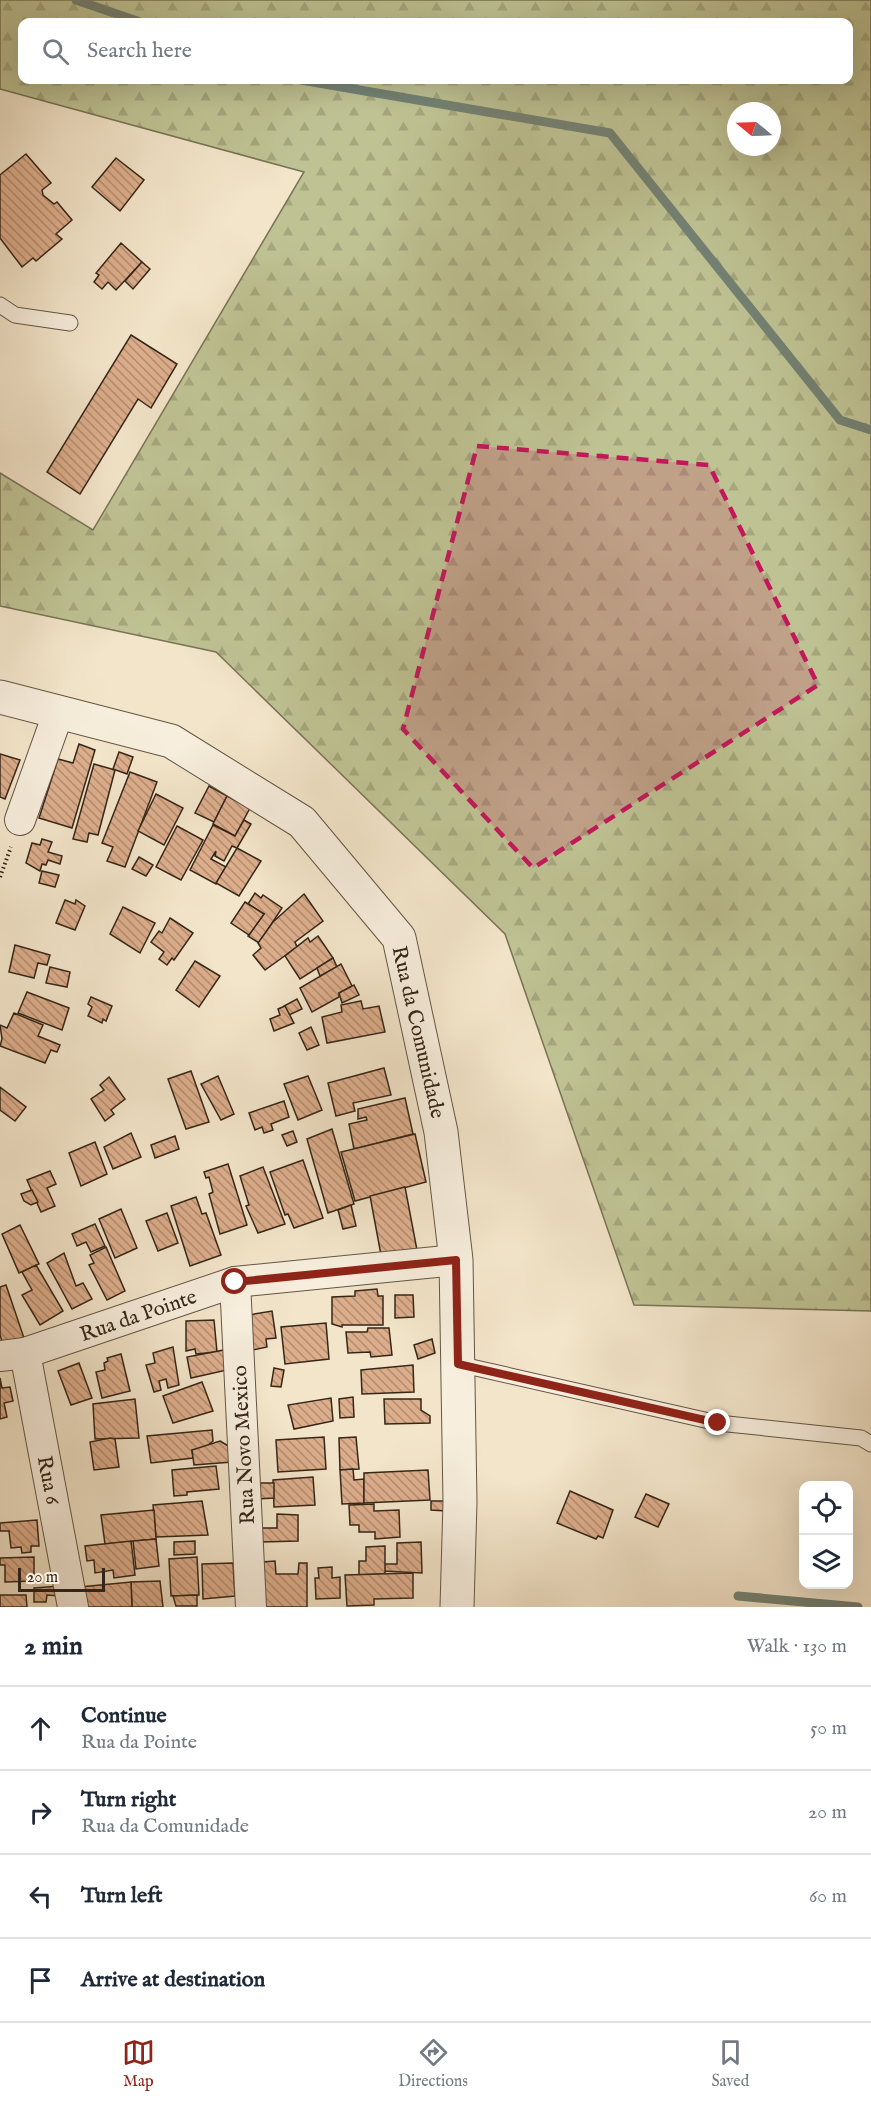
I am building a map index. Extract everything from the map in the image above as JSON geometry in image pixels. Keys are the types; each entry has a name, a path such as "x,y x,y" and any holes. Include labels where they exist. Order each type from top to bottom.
{"street":[{"name":"Rua da Comunidade","path":"0,697 171,741 302,822 399,938 441,1132 456,1260 460,1502 457,1607"},
{"path":"20,820 59,711"},
{"name":"Rua da Pointe","path":"13,1355 235,1282 456,1260"},
{"name":"Rua Novo Mexico","path":"235,1282 251,1607"},
{"name":"Rua 6","path":"13,1355 73,1607"}],"lane":[{"path":"0,305 15,315 70,323"},
{"path":"458,1364 718,1423 861,1438 871,1444"}],"highlighted area":[{"path":"477,446 709,465 818,685 533,868 403,729"}],"green space":[{"path":"0,0 871,0 871,1311 634,1305 505,934 216,652 0,606 0,473 93,530 304,172 0,89"}],"building":[{"path":"26,154 51,183 42,190 43,195 54,204 57,202 72,220 56,234 62,239 36,261 33,258 22,267 0,238 0,175"},
{"path":"116,158 144,180 120,211 92,187"},
{"path":"121,243 142,262 116,290 108,282 102,289 94,282 99,275 96,273"},
{"path":"142,262 150,269 133,289 125,281"},
{"path":"131,335 177,364 151,408 138,399 80,494 47,472"},
{"path":"79,744 95,750 72,828 39,818 58,759 73,763"},
{"path":"119,752 133,757 127,774 113,769"},
{"path":"0,754 20,760 5,799 0,797"},
{"path":"94,764 115,770 98,835 89,833 87,842 73,839"},
{"path":"130,772 157,782 125,867 107,861 113,847 102,843"},
{"path":"209,786 227,796 214,822 195,813"},
{"path":"156,794 183,808 164,845 138,831"},
{"path":"227,796 250,808 235,836 213,824"},
{"path":"244,820 251,824 237,848 232,846 224,861 215,856 216,851 211,859 226,867 216,884 190,870 213,825 235,836"},
{"path":"177,826 203,840 181,880 156,867"},
{"path":"42,839 52,842 48,852 62,856 60,864 48,860 46,865 42,864 40,871 26,863 32,843 40,845"},
{"path":"237,848 261,861 239,896 216,883"},
{"path":"139,857 153,865 146,876 132,869"},
{"path":"42,871 59,875 55,887 39,883"},
{"path":"255,893 261,898 263,895 282,908 259,943 248,936 264,914 248,904"},
{"path":"304,894 323,921 295,942 297,947 265,970 253,955 261,948 258,943 273,922"},
{"path":"65,900 75,904 76,900 85,906 75,930 56,923"},
{"path":"245,902 264,914 249,935 231,923"},
{"path":"123,907 155,923 140,953 110,934"},
{"path":"170,918 193,933 174,960 172,958 167,965 159,959 164,952 151,942 159,931 162,933"},
{"path":"318,936 333,958 300,979 285,956 308,938 310,942"},
{"path":"15,945 50,955 47,965 38,963 34,978 9,972"},
{"path":"333,958 337,967 320,976 317,968"},
{"path":"195,961 220,976 199,1007 176,990"},
{"path":"341,964 352,986 339,993 339,997 312,1012 300,988"},
{"path":"50,967 70,972 67,987 46,983"},
{"path":"354,985 359,995 342,1003 339,993"},
{"path":"27,992 69,1008 62,1030 18,1013"},
{"path":"91,997 112,1006 106,1021 103,1019 102,1023 88,1016 92,1007 88,1004"},
{"path":"297,999 302,1009 289,1015 284,1006"},
{"path":"361,1001 363,1009 379,1006 385,1032 327,1043 322,1017 342,1012 341,1005"},
{"path":"285,1006 294,1023 274,1031 270,1019 280,1015 278,1009"},
{"path":"14,1013 43,1025 38,1036 60,1045 57,1052 51,1050 45,1063 0,1046 2,1039 0,1025 7,1028"},
{"path":"311,1027 319,1045 307,1050 299,1033"},
{"path":"384,1068 391,1095 353,1103 355,1111 336,1116 328,1083"},
{"path":"191,1071 209,1122 186,1129 168,1079"},
{"path":"218,1076 234,1114 221,1120 201,1084"},
{"path":"308,1076 322,1110 298,1120 284,1084"},
{"path":"109,1077 125,1099 111,1110 114,1114 105,1121 91,1099 104,1090 100,1085"},
{"path":"0,1087 26,1107 15,1121 0,1110"},
{"path":"405,1098 413,1134 354,1149 349,1124 367,1120 366,1117 358,1119 358,1109"},
{"path":"284,1101 289,1117 271,1124 273,1130 264,1133 262,1127 255,1130 249,1113"},
{"path":"332,1129 354,1204 328,1213 307,1139"},
{"path":"293,1131 297,1142 287,1146 282,1135"},
{"path":"131,1133 141,1157 113,1169 104,1147"},
{"path":"415,1134 426,1182 355,1201 341,1152"},
{"path":"175,1136 179,1149 155,1158 151,1145"},
{"path":"95,1142 107,1174 81,1186 69,1153"},
{"path":"303,1160 323,1218 294,1228 288,1214 285,1215 270,1172"},
{"path":"228,1164 247,1225 220,1234 209,1194 213,1192 209,1177 206,1178 204,1172"},
{"path":"263,1167 285,1224 258,1233 246,1206 249,1205 240,1176"},
{"path":"50,1171 56,1184 47,1188 55,1206 41,1212 27,1180"},
{"path":"405,1187 417,1250 381,1255 370,1196"},
{"path":"32,1190 38,1202 31,1205 24,1201 21,1194"},
{"path":"196,1197 202,1214 206,1213 221,1255 190,1266 171,1206"},
{"path":"351,1205 356,1226 343,1229 338,1210"},
{"path":"121,1209 137,1248 115,1258 99,1219"},
{"path":"167,1213 178,1243 158,1251 146,1221"},
{"path":"95,1224 105,1246 91,1252 86,1242 77,1246 72,1234"},
{"path":"20,1225 39,1264 19,1273 2,1234"},
{"path":"106,1247 125,1291 107,1300 89,1265 94,1263 90,1255"},
{"path":"64,1253 76,1286 83,1283 92,1299 72,1309 47,1263"},
{"path":"36,1265 63,1311 40,1325 22,1295 32,1290 22,1272"},
{"path":"6,1285 25,1341 5,1351 0,1335 0,1287"},
{"path":"377,1289 378,1296 383,1296 383,1325 342,1325 342,1327 332,1324 332,1297 355,1296 355,1291"},
{"path":"395,1295 413,1295 414,1317 395,1318"},
{"path":"272,1311 276,1338 266,1339 267,1347 248,1351 242,1316"},
{"path":"214,1320 217,1352 196,1354 195,1349 186,1351 186,1321"},
{"path":"326,1323 329,1359 285,1364 281,1327"},
{"path":"368,1328 389,1328 392,1355 371,1357 370,1352 348,1353 346,1332 367,1332"},
{"path":"432,1339 435,1353 418,1359 414,1345"},
{"path":"173,1347 179,1385 168,1388 166,1379 159,1381 161,1390 154,1392 146,1365 155,1363 153,1353"},
{"path":"224,1350 227,1370 191,1378 187,1357"},
{"path":"121,1354 130,1391 102,1398 96,1372 105,1370 104,1363 108,1361 107,1358"},
{"path":"79,1363 92,1398 71,1405 58,1371"},
{"path":"413,1365 414,1392 362,1394 361,1370"},
{"path":"274,1368 284,1370 281,1387 271,1386"},
{"path":"0,1378 2,1388 10,1387 13,1401 4,1403 7,1417 0,1419"},
{"path":"202,1382 213,1411 173,1423 163,1396"},
{"path":"353,1397 354,1417 340,1418 339,1399"},
{"path":"331,1398 333,1421 294,1429 288,1405"},
{"path":"135,1399 139,1438 95,1439 93,1404"},
{"path":"384,1399 421,1399 421,1410 430,1416 430,1423 385,1424"},
{"path":"212,1430 213,1441 206,1447 192,1450 193,1458 151,1463 147,1436"},
{"path":"324,1437 326,1469 278,1472 276,1440"},
{"path":"356,1437 359,1469 340,1470 339,1438"},
{"path":"115,1439 119,1467 94,1470 90,1442"},
{"path":"220,1441 230,1447 232,1462 194,1465 192,1450"},
{"path":"216,1466 219,1489 187,1492 187,1495 174,1496 172,1470"},
{"path":"353,1469 354,1480 364,1479 364,1503 342,1504 340,1470"},
{"path":"428,1470 430,1500 364,1503 364,1473"},
{"path":"313,1477 315,1505 274,1507 273,1480"},
{"path":"256,1483 274,1483 274,1498 257,1499"},
{"path":"570,1491 613,1510 603,1538 598,1536 596,1539 557,1523"},
{"path":"646,1494 669,1504 658,1527 635,1517"},
{"path":"202,1501 208,1535 156,1537 153,1505"},
{"path":"431,1501 447,1501 446,1511 431,1510"},
{"path":"374,1504 374,1511 399,1510 400,1537 375,1539 375,1532 359,1532 359,1525 350,1525 349,1505"},
{"path":"154,1510 156,1539 105,1544 101,1515"},
{"path":"277,1514 298,1515 298,1541 261,1542 262,1528 277,1528"},
{"path":"37,1520 39,1546 31,1546 31,1552 22,1553 21,1547 11,1548 9,1531 0,1531 0,1523"},
{"path":"156,1539 159,1566 136,1569 133,1541"},
{"path":"131,1541 135,1575 114,1578 113,1570 95,1573 94,1560 87,1561 85,1546"},
{"path":"195,1541 195,1554 174,1555 174,1542"},
{"path":"421,1542 422,1573 383,1571 383,1564 397,1564 397,1543"},
{"path":"385,1546 385,1574 359,1575 359,1561 366,1561 366,1547"},
{"path":"34,1557 34,1581 5,1582 5,1565 0,1565 0,1558"},
{"path":"197,1557 199,1595 171,1596 169,1559"},
{"path":"275,1561 276,1574 298,1574 299,1563 307,1563 307,1607 264,1607 262,1562"},
{"path":"233,1563 235,1596 203,1599 202,1564"},
{"path":"332,1567 332,1578 340,1577 340,1598 316,1599 315,1578 319,1578 318,1568"},
{"path":"413,1573 413,1598 374,1599 374,1605 347,1606 345,1575"},
{"path":"160,1581 163,1607 132,1607 131,1582"},
{"path":"131,1582 132,1607 82,1607 80,1587"},
{"path":"60,1586 60,1596 47,1595 46,1602 34,1602 34,1588"},
{"path":"0,1595 26,1595 27,1607 0,1607"},
{"path":"197,1595 197,1606 176,1606 173,1596"}],"waterway":[{"path":"76,0 128,18"},
{"path":"324,84 610,133 840,420 871,430"},
{"path":"738,1596 858,1607"}],"route":[{"path":"235,1282 456,1260 458,1364 718,1423"}]}
